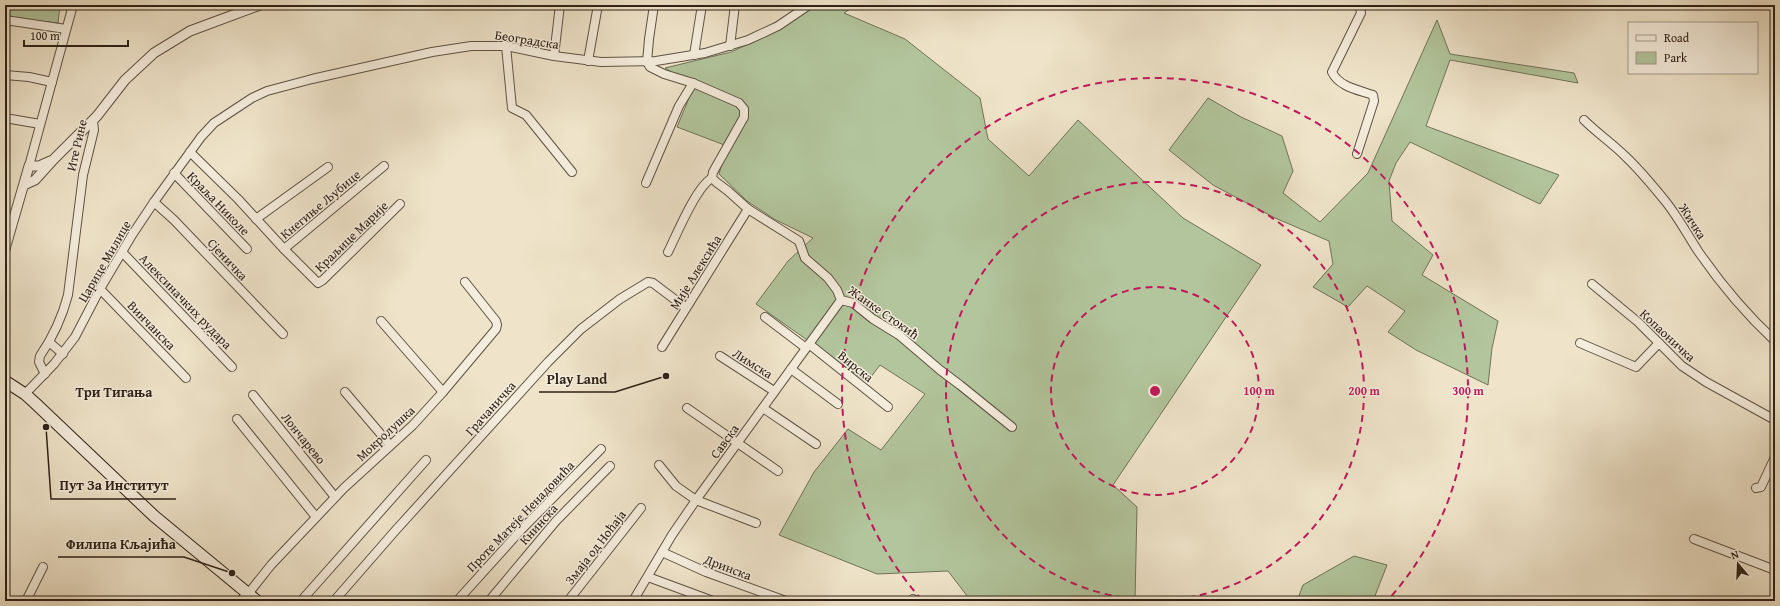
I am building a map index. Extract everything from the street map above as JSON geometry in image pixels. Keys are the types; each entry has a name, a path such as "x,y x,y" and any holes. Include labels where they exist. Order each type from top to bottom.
{"main road":[{"path":"5,382 25,394 159,521 245,597 257,601"}],"street":[{"path":"5,249 73,5"},
{"name":"Ите Рине","path":"45,374 39,359 63,314 68,295 80,190 94,130 93,121 125,80 154,53 190,31 260,5"},
{"path":"554,56 560,5"},
{"path":"588,61 598,5"},
{"path":"654,5 647,62 650,67 658,72 693,83 739,103 744,111 744,117 713,172 712,178 707,180 691,204 668,252"},
{"path":"694,55 702,5"},
{"path":"730,46 736,5"},
{"name":"Београдска","path":"201,137 214,123 252,98 266,91 432,52 471,46 506,46 588,61 647,62 694,55 730,46 753,38 778,26 809,5"},
{"path":"1357,5 1360,7 1361,13 1332,72 1340,83 1373,95 1374,101 1357,154"},
{"path":"5,20 66,29"},
{"path":"506,46 512,108 526,116 572,172"},
{"path":"5,75 29,76 52,82"},
{"path":"646,183 679,106 693,83"},
{"path":"5,118 40,124"},
{"name":"Жичка","path":"1584,120 1625,156 1678,216 1696,249 1716,276 1743,308 1775,341"},
{"path":"24,185 35,180 93,121"},
{"name":"Царице Милице","path":"25,394 63,354 85,320 100,289 122,252 154,202 201,137"},
{"name":"Кнегиње Љубице","path":"190,152 284,249 384,166"},
{"path":"29,166 39,166 54,159"},
{"path":"256,219 328,167"},
{"name":"Краља Николе","path":"174,174 247,249"},
{"name":"Жанке Стокић","path":"712,178 728,190 748,209 799,241 805,258 830,281 841,300 853,303 873,319 899,335 940,370 1012,427"},
{"name":"Сјеничка","path":"154,202 174,220 283,334"},
{"name":"Краљице Марије","path":"284,249 316,282 320,282 400,204"},
{"name":"Мије Алексића","path":"662,347 748,209"},
{"name":"Алексиначких рудара","path":"122,252 232,367"},
{"name":"Мокролушка","path":"245,597 271,565 335,497 412,425 443,392 492,335 497,325 496,321 465,282"},
{"name":"Грачаничка","path":"334,601 486,429 581,329 620,299 648,282 686,308"},
{"name":"Копаоничка","path":"1592,284 1638,322 1682,366 1694,375 1775,420"},
{"name":"Винчанска","path":"100,289 186,378"},
{"name":"Савска","path":"633,601 662,552 696,500 841,300"},
{"name":"Вирска","path":"765,317 808,346 888,407"},
{"path":"381,321 443,392"},
{"path":"49,342 63,354"},
{"path":"1580,343 1636,367 1659,343"},
{"name":"Лимска","path":"720,356 774,391"},
{"path":"791,369 838,404"},
{"path":"345,392 390,445"},
{"name":"Лончарево","path":"253,395 335,497"},
{"path":"687,408 778,471"},
{"path":"763,408 816,444"},
{"path":"238,419 316,517"},
{"name":"Проте Матеје Ненадовића","path":"457,601 521,530 601,450"},
{"path":"1756,488 1761,487 1775,457"},
{"path":"301,601 426,460"},
{"path":"659,465 676,486 696,500 756,523"},
{"name":"Книнска","path":"490,601 556,521 610,466"},
{"name":"Змаја од Ноћаја","path":"568,601 640,508"},
{"path":"1694,539 1775,570"},
{"name":"Дринска","path":"662,552 706,572 786,601"},
{"path":"26,601 43,567"},
{"path":"648,577 713,601"}],"green space":[{"path":"5,5 60,5 58,23 5,18"},
{"path":"815,5 856,5 844,13 905,39 980,98 988,139 1029,176 1078,120 1183,218 1261,265 1113,485 1137,507 1135,601 971,601 948,571 877,574 779,535 814,472 848,429 881,450 925,394 880,365 867,382 756,304 788,261 813,238 774,219 747,201 719,174 727,146 677,127 694,86 665,68 731,52 781,29"},
{"path":"1437,20 1450,54 1574,73 1578,83 1450,60 1426,126 1559,175 1540,204 1410,142 1396,163 1389,181 1392,221 1433,255 1422,275 1498,321 1492,348 1488,385 1416,350 1388,332 1405,311 1367,286 1348,307 1313,287 1333,264 1329,241 1275,218 1213,185 1169,150 1208,98 1241,117 1282,136 1293,171 1283,193 1320,222 1368,173"},
{"path":"1354,556 1387,565 1373,601 1297,601 1303,585"}],"place":[{"name":"Play Land","path":"666,376"},
{"name":"Пут За Институт","path":"46,427"},
{"name":"Филипа Кљајића","path":"232,573"}],"district":[{"name":"Три Тигања","path":"114,392"}]}
